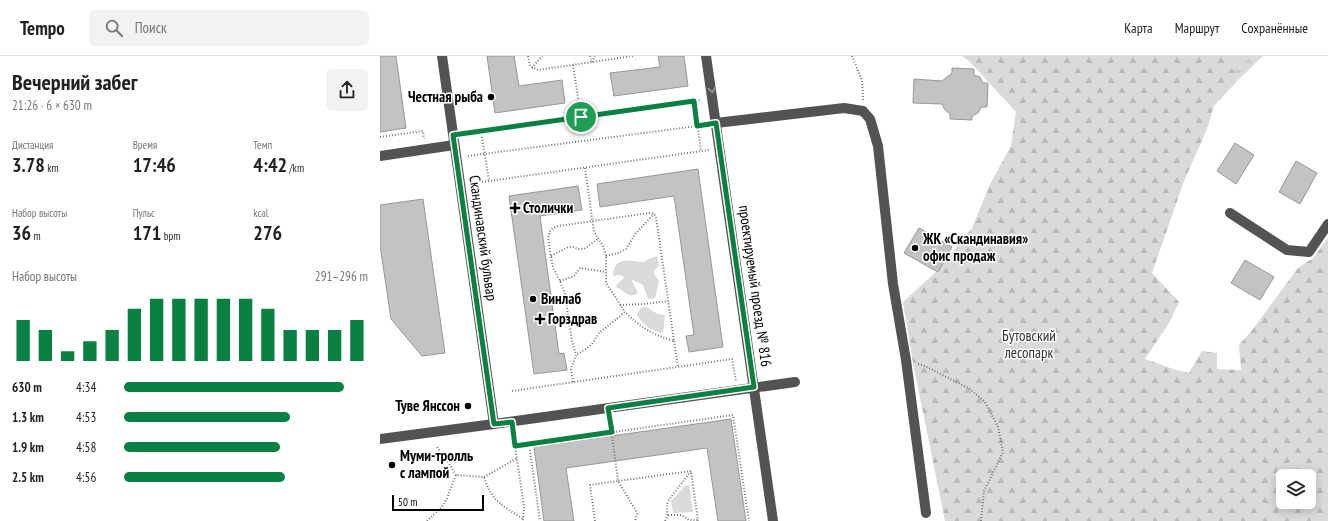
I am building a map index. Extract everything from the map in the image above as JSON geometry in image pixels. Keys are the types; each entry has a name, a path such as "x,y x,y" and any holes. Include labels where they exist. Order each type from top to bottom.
{"street":[{"name":"Скандинавский бульвар","path":"442,56 494,424"},
{"name":"проектируемый проезд № 816","path":"706,56 773,521"},
{"path":"716,123 844,108 863,111 870,119 878,146 893,284 906,360 926,513"},
{"path":"380,156 454,145"},
{"path":"1230,214 1287,250 1309,252 1328,224"},
{"path":"380,439 795,382"}],"path":[{"path":"528,56 529,64 532,68 538,70 633,56"},
{"path":"532,68 542,56"},
{"path":"590,56 592,62"},
{"path":"592,62 595,56"},
{"path":"852,56 862,80"},
{"path":"574,65 581,117"},
{"path":"453,135 694,101 701,151 482,182"},
{"path":"456,158 716,123"},
{"path":"380,137 423,131"},
{"path":"481,131 489,181"},
{"path":"585,168 594,232 603,246 606,256 606,279 608,286 625,312 634,321 646,330 674,341"},
{"path":"573,382 571,369 576,355 572,341 565,294 554,270 548,235 553,228 558,226 649,213 654,214"},
{"path":"606,256 622,252 626,249 636,233 654,214"},
{"path":"654,214 656,217 678,367"},
{"path":"551,256 568,247 573,247 578,250 584,249 598,239"},
{"path":"560,281 574,276 580,268 606,272"},
{"path":"620,305 668,301"},
{"path":"576,355 592,344 599,333 625,312"},
{"path":"512,391 732,359 737,390"},
{"path":"906,360 925,366 970,389 986,402 998,427 1003,452 984,492 981,521"},
{"path":"608,408 618,481 636,511 637,514 635,521"},
{"path":"515,446 733,415 749,521"},
{"path":"512,422 524,508 523,520"},
{"path":"529,444 540,521"},
{"path":"437,447 456,475"},
{"path":"456,475 484,477 517,458"},
{"path":"595,521 590,485 691,471"},
{"path":"665,521 668,515 666,505 668,501 691,471"},
{"path":"668,515 682,515 688,520 698,520 691,471"},
{"path":"427,521 441,508 448,498 456,475"},
{"path":"484,477 488,490 498,502 523,520"}],"green space":[{"name":"Бутовский лесопарк","path":"962,56 1224,56 1239,79 1214,106 1207,129 1184,181 1152,273 1179,302 1169,323 1145,359 1189,373 1202,351 1217,353 1217,369 1241,370 1239,345 1253,329 1298,268 1313,258 1328,238 1328,521 945,521 913,363 903,302 937,271 972,228 990,184 1011,146 1016,112 969,61"},
{"path":"1224,56 1263,56 1239,79"},
{"path":"657,256 659,266 654,270 654,274 659,282 655,298 648,299 643,285 631,279 638,293 635,295 629,295 616,287 624,277 620,275 613,276 614,269 619,262 628,260 644,262"},
{"path":"645,307 658,314 665,315 663,333 654,331 648,327 637,315 641,308"},
{"path":"686,485 689,485 693,512 673,513 671,501"}],"building":[{"path":"380,56 396,56 406,128 380,132"},
{"path":"487,56 514,56 519,86 562,80 565,103 495,113"},
{"path":"658,56 684,56 688,86 614,96 610,73 660,67"},
{"path":"952,68 974,69 974,75 980,77 983,83 988,83 987,107 981,107 978,113 972,116 972,120 950,119 950,114 945,110 942,104 913,103 914,79 942,81 952,73"},
{"path":"1235,143 1254,155 1236,184 1217,171"},
{"path":"1296,161 1317,173 1300,204 1279,192"},
{"path":"698,169 723,347 689,352 686,336 694,335 674,196 600,207 597,184"},
{"path":"578,186 582,210 540,216 559,354 564,353 567,370 534,374 509,196"},
{"path":"423,199 445,353 422,356 391,319 380,245 380,205"},
{"path":"919,228 952,247 938,272 904,253"},
{"path":"1245,260 1274,277 1260,300 1231,283"},
{"path":"731,419 746,521 718,521 707,448 566,468 574,521 544,521 534,447"}],"place":[{"name":"Честная рыба","path":"491,97"},
{"name":"Столички","path":"515,208"},
{"name":"ЖК «Скандинавия» офис продаж","path":"915,248"},
{"name":"Винлаб","path":"533,299"},
{"name":"Горздрав","path":"540,319"},
{"name":"Туве Янссон","path":"468,406"},
{"name":"Муми-тролль с лампой","path":"392,465"}],"route":[{"path":"694,101 697,126 716,123 754,387 608,408 612,432 515,446 512,422 494,424 453,135 581,117 694,101"}]}
